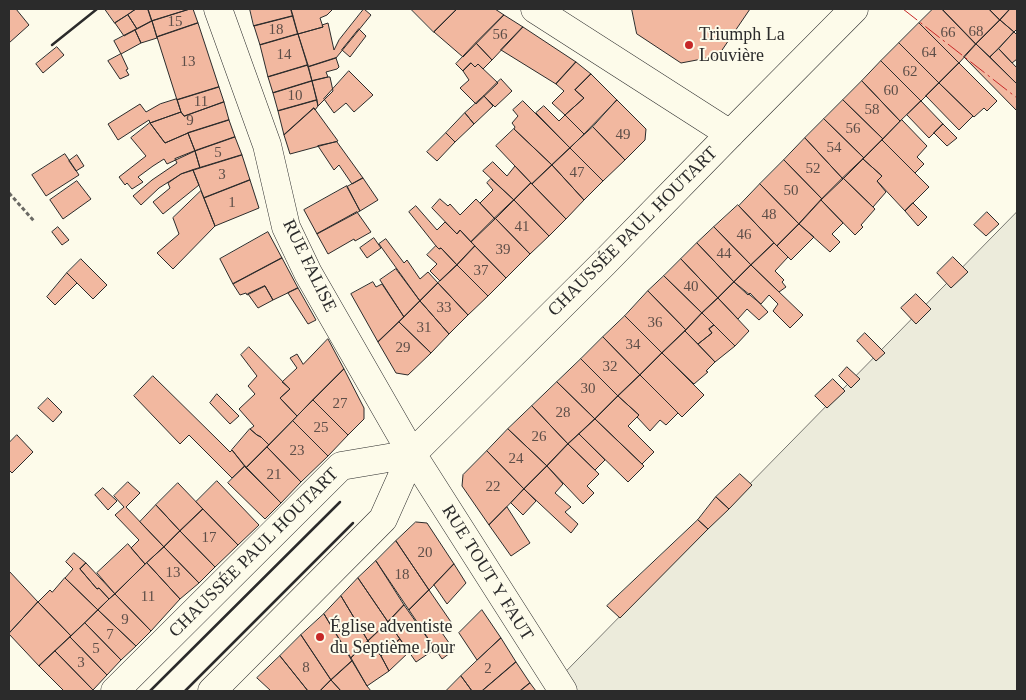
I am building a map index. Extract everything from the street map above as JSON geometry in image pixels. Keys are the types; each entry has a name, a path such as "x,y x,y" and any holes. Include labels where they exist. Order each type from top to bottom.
{"street":[{"name":"RUE FALISE","path":"218,9 267,145 286,227 308,273 412,454"},
{"path":"534,9 730,134"},
{"name":"CHAUSSÉE PAUL HOUTART","path":"212,691 383,519 412,454 854,9"},
{"name":"CHAUSSÉE PAUL HOUTART","path":"116,691 341,466 412,454"},
{"name":"RUE TOUT Y FAUT","path":"412,454 564,691"}],"path":[{"path":"9,193 34,221"}],"shaded area":[{"path":"1017,212 1017,691 563,691 557,681"}],"building":[{"path":"9,9 16,9 29,25 9,43"},
{"path":"105,9 136,9 115,23"},
{"path":"136,9 148,9 152,21 137,29 128,15"},
{"path":"148,9 190,9 152,21"},
{"path":"193,9 198,23 157,37 152,21"},
{"path":"250,9 291,9 293,16 254,26"},
{"path":"291,9 333,9 327,15 320,18 323,27 298,34"},
{"path":"364,9 371,15 336,58 308,67 298,34 323,27 322,25 328,23 334,50 339,40"},
{"path":"411,9 457,9 434,32"},
{"path":"457,9 495,9 504,15 463,57 434,32"},
{"name":"Triumph La Louvière","path":"632,9 750,9 718,56 681,63 637,34"},
{"path":"933,9 942,9 976,44 959,63 919,23"},
{"path":"942,9 989,9 1000,20 976,44"},
{"path":"989,9 1010,9 1000,20"},
{"path":"1010,9 1017,9 1017,29 1014,32 1000,20"},
{"path":"128,15 137,29 124,36 115,23"},
{"path":"504,15 523,27 492,60 476,43"},
{"path":"293,16 298,34 260,45 254,26"},
{"path":"1000,20 1014,32 990,57 976,44"},
{"path":"152,21 157,38 141,43 135,30"},
{"path":"198,23 219,87 177,100 157,37"},
{"path":"919,23 959,63 939,83 899,43"},
{"path":"523,27 576,62 556,84 501,50"},
{"path":"359,29 366,36 350,57 342,50"},
{"path":"135,30 141,43 121,54 114,41"},
{"path":"1014,32 1017,35 1017,59 1012,63 999,49"},
{"path":"298,34 308,65 268,77 260,45"},
{"path":"476,43 492,60 483,69 478,64 475,67 471,63 463,71 456,64"},
{"path":"899,43 939,83 921,101 881,61"},
{"path":"976,44 1017,84 1017,111 964,57"},
{"path":"57,47 64,55 43,73 36,64"},
{"path":"999,49 1017,68 1017,84 990,57"},
{"path":"121,54 129,75 120,79 108,61"},
{"path":"336,58 339,67 337,69 326,72 328,77 312,81 308,67"},
{"path":"881,61 921,101 900,121 862,81"},
{"path":"576,62 591,74 575,90 584,98 565,115 552,103 564,91 556,84"},
{"path":"471,63 475,67 478,64 498,83 476,104 460,88 469,80 463,71"},
{"path":"959,63 997,101 987,111 984,108 974,117 939,83"},
{"path":"308,65 312,81 273,93 268,77"},
{"path":"349,71 373,95 354,112 346,103 334,113 324,99"},
{"path":"591,74 617,100 584,134 565,115 584,98 575,90"},
{"path":"330,77 333,91 318,106 312,81"},
{"path":"501,79 512,91 495,107 484,96"},
{"path":"312,81 317,100 278,111 273,93"},
{"path":"862,81 900,121 883,139 843,100"},
{"path":"939,83 973,116 959,130 926,96"},
{"path":"219,87 224,102 184,116 181,112 177,100"},
{"path":"484,96 493,106 474,124 465,113"},
{"path":"177,99 181,112 150,123 149,120 118,140 108,124 140,104 146,112 160,104"},
{"path":"317,100 318,106 315,110 314,108 284,135 278,111"},
{"path":"617,100 646,129 645,140 625,160 593,127"},
{"path":"843,100 883,139 864,158 824,119"},
{"path":"523,101 570,148 552,165 514,129 515,127 512,123 518,116 513,110"},
{"path":"921,101 943,124 929,138 907,115"},
{"path":"224,102 229,120 188,133 165,143 150,123 181,112 184,116"},
{"path":"544,106 559,121 565,115 584,134 570,148 536,113"},
{"path":"314,108 338,141 290,154 284,135"},
{"path":"465,113 474,124 455,142 446,133"},
{"path":"824,119 864,158 843,179 805,138"},
{"path":"229,120 235,137 195,151 188,133"},
{"path":"902,120 927,146 917,157 924,164 915,173 882,140"},
{"path":"150,123 165,143 188,133 195,151 167,164 164,159 138,177 143,182 132,189 127,183 125,185 119,177 146,156 131,138"},
{"path":"943,124 957,138 947,146 934,133"},
{"path":"593,127 625,160 603,181 570,148"},
{"path":"514,129 552,165 532,184 496,146"},
{"path":"446,133 455,142 437,161 427,152"},
{"path":"235,137 242,155 200,168 195,151"},
{"path":"805,138 843,179 822,199 784,160"},
{"path":"882,140 929,187 905,211 877,181 882,176 863,159"},
{"path":"337,142 363,178 352,184 339,165 334,170 318,146"},
{"path":"570,148 603,181 584,200 552,165"},
{"path":"195,151 200,168 181,174 159,188 141,205 133,196 177,163 175,159"},
{"path":"65,154 79,175 46,196 32,175"},
{"path":"77,155 84,166 76,171 69,161"},
{"path":"242,155 250,180 204,198 193,170"},
{"path":"863,159 882,176 877,181 886,192 873,207 843,178"},
{"path":"784,160 822,199 799,224 760,184"},
{"path":"493,162 507,176 515,166 531,183 514,200 483,171"},
{"path":"552,165 584,200 566,219 532,184"},
{"path":"193,170 199,185 163,214 153,202 170,188 168,183 181,174"},
{"path":"363,178 378,200 360,211 347,187"},
{"path":"843,178 875,209 855,235 821,200"},
{"path":"491,179 514,200 495,219 480,203 493,190 487,183"},
{"path":"250,180 259,208 215,226 204,198"},
{"path":"77,181 91,199 63,219 50,200"},
{"path":"531,183 566,219 549,236 514,200"},
{"path":"760,184 799,224 777,246 739,206"},
{"path":"347,186 360,211 317,234 304,210"},
{"path":"201,191 215,226 173,269 157,253 179,234 173,218"},
{"path":"440,199 448,206 450,204 460,215 476,199 495,219 471,242 460,230 457,234 432,208"},
{"path":"514,200 549,236 530,254 495,218"},
{"path":"821,200 843,223 832,234 840,242 830,252 799,224"},
{"path":"913,203 927,217 918,226 905,211"},
{"path":"738,205 774,243 751,265 714,227"},
{"path":"416,206 437,230 445,222 457,234 460,230 475,246 457,265 441,248 439,249 436,246 409,212"},
{"path":"357,212 371,232 355,241 354,239 328,254 317,234"},
{"path":"987,212 999,224 986,236 974,225"},
{"path":"495,218 530,254 506,278 471,242"},
{"path":"799,224 814,237 791,260 777,246"},
{"path":"58,227 69,240 62,245 52,232"},
{"path":"714,227 751,265 734,282 697,243"},
{"path":"268,232 282,258 233,284 220,259"},
{"path":"374,238 381,248 367,258 360,248"},
{"path":"386,239 404,263 407,260 420,279 428,272 438,283 420,301 379,244"},
{"path":"697,243 734,282 718,298 681,259"},
{"path":"774,243 788,257 775,271 784,280 782,282 786,287 779,292 751,265"},
{"path":"436,246 439,249 441,248 457,265 440,281 430,271 437,264 427,255"},
{"path":"475,246 506,278 488,296 457,265"},
{"path":"953,257 968,272 951,288 937,273"},
{"path":"282,258 298,288 273,300 265,286 247,295 246,293 240,295 233,284"},
{"path":"81,259 107,285 93,299 67,273"},
{"path":"681,259 718,298 702,313 664,276"},
{"path":"457,265 488,296 468,315 438,283"},
{"path":"751,265 803,315 790,328 773,311 778,304 769,295 761,304 734,282"},
{"path":"396,269 420,301 404,317 380,280"},
{"path":"67,273 77,283 55,305 47,297"},
{"path":"664,276 702,313 686,330 648,291"},
{"path":"373,282 376,287 382,284 404,317 378,342 351,294"},
{"path":"734,282 748,295 750,293 768,312 759,320 747,309 738,319 718,298"},
{"path":"438,283 468,315 449,334 420,301"},
{"path":"265,286 273,300 258,308 248,294"},
{"path":"298,288 316,320 308,324 288,293"},
{"path":"648,291 686,330 662,353 625,316"},
{"path":"916,294 931,309 916,324 901,308"},
{"path":"718,298 749,331 735,346 702,313"},
{"path":"420,301 449,334 431,353 399,322"},
{"path":"702,313 714,325 709,329 712,333 698,344 685,331"},
{"path":"625,316 662,353 640,375 603,337"},
{"path":"399,322 431,353 408,375 396,373 378,342"},
{"path":"714,325 735,346 715,362 698,344 712,333 709,329"},
{"path":"685,331 715,362 706,371 708,372 694,384 662,353"},
{"path":"865,333 885,353 876,361 857,341"},
{"path":"603,337 640,375 618,396 581,359"},
{"path":"328,339 344,369 297,416 280,398 290,389 282,382 297,368 290,358 297,354 303,364"},
{"path":"249,347 290,389 280,398 297,416 269,445 250,429 254,426 239,409 255,394 248,386 257,376 241,355"},
{"path":"662,353 704,395 682,417 640,375"},
{"path":"581,359 618,396 595,419 557,382"},
{"path":"847,367 860,379 851,388 839,376"},
{"path":"344,369 364,408 364,419 348,435 313,400"},
{"path":"640,375 678,413 666,425 660,420 650,431 637,417 639,415 618,396"},
{"path":"153,376 230,452 232,450 245,466 232,478 189,435 180,444 134,396"},
{"path":"833,379 845,391 827,408 815,396"},
{"path":"557,382 595,419 568,444 532,406"},
{"path":"217,394 239,416 230,424 210,403"},
{"path":"618,396 639,415 628,426 654,452 642,464 595,419"},
{"path":"48,398 62,412 53,422 38,408"},
{"path":"313,400 348,435 328,456 293,421"},
{"path":"532,406 568,444 547,466 508,429"},
{"path":"595,419 644,466 628,482 579,434"},
{"path":"293,421 328,456 301,482 267,447"},
{"path":"250,429 269,445 246,468 232,450"},
{"path":"508,429 547,466 524,489 487,451"},
{"path":"579,434 605,460 595,470 568,444"},
{"path":"17,435 33,452 12,473 9,470 9,443"},
{"path":"568,444 599,474 587,486 594,493 583,504 547,466"},
{"path":"267,447 301,482 281,503 246,468"},
{"path":"487,451 524,489 489,525 462,486 463,475"},
{"path":"245,466 281,503 265,519 228,483"},
{"path":"547,466 563,484 555,493 571,507 565,512 578,524 571,533 524,489"},
{"path":"740,474 752,485 729,509 716,497"},
{"path":"217,481 259,525 238,545 196,502"},
{"path":"128,482 140,493 126,507 164,547 145,564 131,548 139,540 115,515 124,507 114,496"},
{"path":"178,483 203,509 180,531 156,505"},
{"path":"103,488 117,501 108,510 95,495"},
{"path":"524,489 536,501 523,515 511,503"},
{"path":"716,497 729,509 708,529 698,520"},
{"path":"156,505 180,531 164,547 140,522"},
{"path":"507,507 530,543 511,556 489,525"},
{"path":"203,509 238,545 215,567 180,531"},
{"path":"698,520 708,529 620,618 607,606"},
{"path":"416,522 427,523 454,564 429,590 396,541"},
{"path":"180,531 215,567 199,583 164,547"},
{"path":"396,541 429,590 409,610 376,561"},
{"path":"128,544 145,564 115,594 97,573"},
{"path":"164,547 199,583 180,599 147,563"},
{"path":"74,553 86,563 80,569 97,589 99,588 109,599 98,610 65,578 73,569 66,562"},
{"path":"376,561 404,605 388,622 358,578"},
{"path":"86,563 115,594 109,599 99,588 97,589 80,569"},
{"path":"147,563 180,599 151,631 115,594"},
{"path":"454,564 466,583 447,604 434,585"},
{"path":"9,571 38,602 9,633"},
{"path":"65,578 98,610 71,636 38,602 50,590 52,592"},
{"path":"358,578 388,622 368,641 341,596"},
{"path":"429,590 451,622 440,630 454,650 442,659 409,610"},
{"path":"115,594 151,631 136,646 98,610"},
{"path":"341,596 368,641 351,658 324,614"},
{"path":"38,602 71,636 39,666 9,634"},
{"path":"404,605 435,649 416,662 388,622"},
{"path":"98,610 136,646 121,660 85,623"},
{"path":"482,610 501,638 477,660 459,633"},
{"path":"324,614 352,661 331,680 301,635"},
{"path":"388,622 400,639 381,656 368,641"},
{"path":"85,623 121,660 107,675 70,637"},
{"path":"301,635 331,680 320,691 308,691 280,656"},
{"path":"70,637 107,675 93,690 55,651"},
{"path":"501,638 516,662 482,691 472,691 461,676"},
{"path":"400,639 409,652 389,671 381,656"},
{"path":"368,641 381,656 389,671 367,686 351,658"},
{"path":"55,651 93,690 64,691 39,666"},
{"path":"280,656 308,691 271,691 257,678"},
{"path":"352,661 371,691 341,691 331,680"},
{"path":"516,662 530,683 520,691 482,691"},
{"path":"461,676 472,691 446,691"},
{"path":"331,680 341,691 320,691"},
{"path":"530,683 536,691 520,691"}],"wall":[{"path":"52,45 97,9"},
{"path":"150,691 340,502"},
{"path":"185,691 353,523"}],"power":[{"path":"903,9 1017,98"}],"place":[{"name":"Triumph La Louvière","path":"689,45"},
{"name":"Église adventiste du Septième Jour","path":"320,637"}]}
